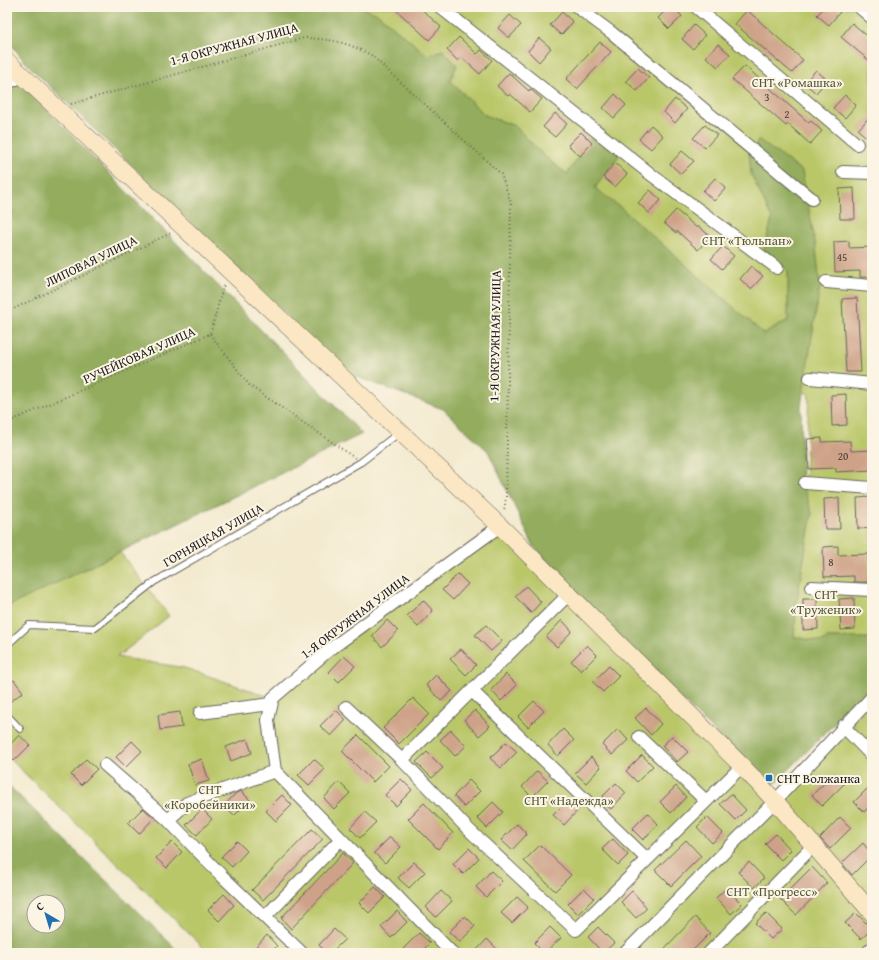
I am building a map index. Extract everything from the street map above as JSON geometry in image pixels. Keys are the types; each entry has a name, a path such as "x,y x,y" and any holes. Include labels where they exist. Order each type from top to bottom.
{"street":[{"path":"440,7 653,176 777,268"},
{"path":"577,7 612,33 812,199"},
{"path":"696,7 857,144"},
{"path":"859,7 872,18"},
{"path":"7,61 500,526 742,766 814,845 872,913"},
{"path":"7,83 23,76"},
{"path":"843,172 872,173"},
{"path":"826,282 872,286"},
{"path":"810,378 872,384"},
{"path":"806,483 872,488"},
{"name":"1-Я ОКРУЖНАЯ УЛИЦА","path":"271,704 273,698 329,650 500,526"},
{"path":"811,587 872,590"},
{"path":"402,760 569,594"},
{"path":"472,691 647,859"},
{"path":"625,953 775,801 843,726 872,697"},
{"path":"200,712 271,704 268,720 275,771 452,953"},
{"path":"346,707 402,760 468,829 576,930 742,766"},
{"path":"843,726 872,756"},
{"path":"639,737 706,801"},
{"path":"105,765 168,820 222,876 302,953"},
{"path":"168,820 187,803 275,771"},
{"path":"265,917 341,839"},
{"path":"709,953 814,845"},
{"path":"867,953 872,948"}],"lane":[{"name":"ГОРНЯЦКАЯ УЛИЦА","path":"7,644 29,625 95,628 154,582 361,462 401,431"},
{"path":"7,714 20,729"}],"path":[{"name":"1-Я ОКРУЖНАЯ УЛИЦА","path":"56,108 304,38 330,39 353,45 370,55 501,174 511,203 506,498 500,526"},
{"name":"ЛИПОВАЯ УЛИЦА","path":"7,312 183,227"},
{"name":"РУЧЕЙКОВАЯ УЛИЦА","path":"13,420 210,334 228,269"},
{"path":"210,334 250,386 361,462"}],"green space":[{"path":"7,7 360,7 378,14 427,55 443,50 457,65 450,81 485,115 515,126 545,157 567,174 599,127 624,149 595,188 621,208 764,334 788,320 788,271 764,249 772,219 751,174 749,153 759,140 802,171 816,248 820,286 801,406 802,482 812,513 798,593 794,637 823,642 827,638 872,638 872,685 771,788 637,655 534,547 488,451 443,409 344,372 25,62 7,39"},
{"path":"342,7 872,7 872,651 767,648 805,483 809,395"},
{"path":"21,83 362,434 7,607 7,89"},
{"path":"7,405 169,616 117,657 185,668 273,698 500,526 775,800 872,700 872,953 209,953 7,756"},
{"path":"7,784 180,953 7,953"}],"building":[{"path":"393,7 419,7 441,27 429,40"},
{"path":"669,7 672,7 682,16 669,29 658,18"},
{"path":"825,7 835,7 840,12 829,25 817,15"},
{"path":"747,10 803,60 792,73 735,24"},
{"path":"562,12 573,22 561,35 550,25"},
{"path":"510,15 521,25 509,38 498,28"},
{"path":"852,23 872,40 872,63 841,37"},
{"path":"694,25 705,35 693,49 682,39"},
{"path":"459,37 477,54 481,50 492,60 480,74 461,57 458,61 447,50"},
{"path":"539,38 551,48 539,62 528,51"},
{"path":"600,42 611,52 577,89 566,79"},
{"path":"718,44 730,54 718,67 706,57"},
{"path":"745,66 809,123 811,121 822,131 810,144 788,124 786,126 732,79"},
{"path":"638,68 649,78 637,91 626,81"},
{"path":"816,70 827,80 816,93 804,83"},
{"path":"509,73 529,91 530,89 542,99 530,112 510,94 508,96 497,86"},
{"path":"615,94 626,105 614,118 603,108"},
{"path":"845,95 856,105 845,118 833,108"},
{"path":"675,99 687,109 675,123 664,112"},
{"path":"555,113 567,124 555,137 543,127"},
{"path":"872,114 872,142 858,130"},
{"path":"651,125 663,136 651,149 639,139"},
{"path":"705,125 717,135 705,148 693,138"},
{"path":"581,132 592,143 580,156 568,145"},
{"path":"682,151 694,161 681,174 670,164"},
{"path":"615,163 627,174 615,187 603,177"},
{"path":"715,178 726,188 714,201 703,191"},
{"path":"854,188 855,219 840,219 839,189"},
{"path":"650,190 661,200 649,213 638,203"},
{"path":"676,210 697,228 698,226 710,236 698,250 677,231 676,233 664,223"},
{"path":"849,241 849,248 872,247 872,277 860,277 860,271 835,272 834,242"},
{"path":"723,246 734,256 722,269 711,259"},
{"path":"751,266 763,276 751,289 740,279"},
{"path":"857,298 861,372 846,372 842,299"},
{"path":"846,394 847,425 832,426 831,395"},
{"path":"822,438 822,442 850,441 851,451 872,450 872,470 836,472 836,468 809,469 807,439"},
{"path":"871,497 872,528 858,529 857,498"},
{"path":"839,498 840,529 825,529 824,499"},
{"path":"838,546 838,555 868,554 869,582 854,582 854,576 824,577 823,547"},
{"path":"458,574 468,584 453,600 442,590"},
{"path":"526,586 541,602 531,613 515,596"},
{"path":"854,598 855,629 841,630 839,599"},
{"path":"803,599 817,599 818,629 803,630"},
{"path":"423,600 433,611 418,627 407,616"},
{"path":"387,620 398,631 382,647 372,636"},
{"path":"562,620 572,631 557,647 546,637"},
{"path":"486,625 502,641 491,651 475,635"},
{"path":"587,645 597,655 581,671 571,661"},
{"path":"461,649 476,665 466,675 450,659"},
{"path":"344,656 355,666 339,682 329,672"},
{"path":"609,666 619,676 603,692 593,682"},
{"path":"506,674 517,685 501,701 491,690"},
{"path":"436,675 452,691 441,701 426,685"},
{"path":"14,680 23,692 7,704 7,685"},
{"path":"413,698 429,714 399,744 383,728"},
{"path":"534,701 544,711 528,727 518,717"},
{"path":"646,708 661,724 651,735 635,718"},
{"path":"336,710 346,720 331,736 320,726"},
{"path":"475,710 490,726 479,736 464,720"},
{"path":"180,712 182,727 160,730 158,715"},
{"path":"563,729 574,740 558,756 548,745"},
{"path":"618,729 628,740 612,755 602,745"},
{"path":"451,730 466,746 455,756 440,740"},
{"path":"19,735 30,745 14,761 7,754 7,748"},
{"path":"358,735 389,766 373,782 342,751"},
{"path":"672,736 688,752 677,762 662,746"},
{"path":"247,739 252,753 231,761 226,747"},
{"path":"132,741 142,751 126,767 116,757"},
{"path":"506,742 517,752 501,768 490,758"},
{"path":"427,752 443,768 432,778 416,762"},
{"path":"642,755 653,766 637,782 626,771"},
{"path":"591,757 601,767 586,783 575,773"},
{"path":"86,759 97,769 81,785 71,775"},
{"path":"202,759 209,781 195,785 188,764"},
{"path":"314,759 325,769 309,785 298,775"},
{"path":"537,771 548,781 532,797 522,787"},
{"path":"834,774 844,784 822,806 812,795"},
{"path":"401,779 412,790 396,806 385,795"},
{"path":"469,780 480,791 464,807 454,796"},
{"path":"339,782 350,793 334,809 324,798"},
{"path":"616,783 626,793 611,809 600,799"},
{"path":"872,784 872,804 864,812 854,802"},
{"path":"676,786 686,797 671,813 660,802"},
{"path":"241,791 250,800 234,816 224,806 236,793"},
{"path":"731,794 746,810 736,820 720,804"},
{"path":"282,795 292,805 276,821 266,811"},
{"path":"569,799 579,809 564,825 553,815"},
{"path":"493,802 503,812 487,828 477,818"},
{"path":"424,803 453,833 438,849 408,819"},
{"path":"143,808 154,818 139,834 128,823"},
{"path":"202,809 212,819 197,835 186,825"},
{"path":"365,812 376,822 360,838 350,828"},
{"path":"648,813 658,824 643,840 632,829"},
{"path":"707,817 723,833 712,843 697,827"},
{"path":"840,817 851,828 830,849 820,838"},
{"path":"517,824 527,834 512,850 501,840"},
{"path":"312,829 323,839 263,900 252,890"},
{"path":"776,834 791,850 781,860 765,844"},
{"path":"390,837 401,847 385,863 374,853"},
{"path":"613,839 628,855 618,865 602,849"},
{"path":"686,840 701,856 671,886 655,870"},
{"path":"237,841 247,851 232,867 221,857"},
{"path":"172,842 182,852 167,868 156,858"},
{"path":"863,843 872,855 852,875 842,863"},
{"path":"540,845 571,875 555,891 524,861"},
{"path":"469,848 479,858 463,874 453,864"},
{"path":"343,853 353,863 291,929 281,918"},
{"path":"414,862 425,872 409,888 398,878"},
{"path":"749,862 764,878 754,888 738,872"},
{"path":"812,867 827,883 796,915 780,899"},
{"path":"491,871 502,881 486,897 476,887"},
{"path":"375,887 385,897 369,913 359,903"},
{"path":"584,888 594,898 578,914 568,904"},
{"path":"726,888 742,904 731,914 716,898"},
{"path":"441,891 452,901 436,917 426,907"},
{"path":"632,891 647,908 636,918 621,902"},
{"path":"224,894 234,905 219,921 208,910"},
{"path":"517,897 528,907 512,923 501,913"},
{"path":"397,911 407,922 391,938 381,927"},
{"path":"766,913 782,929 771,939 755,923"},
{"path":"856,913 872,929 861,939 845,923"},
{"path":"465,916 475,926 460,942 449,932"},
{"path":"695,917 710,933 690,953 668,953 664,949"},
{"path":"550,927 561,938 544,953 534,943"},
{"path":"598,927 614,943 603,953 588,937"},
{"path":"334,929 345,939 331,953 327,953 319,945"},
{"path":"419,933 430,943 420,953 408,953 403,949"},
{"path":"267,935 277,946 270,953 250,953"},
{"path":"487,939 501,953 474,953"}],"place":[{"name":"СНТ Волжанка","path":"769,778"}],"park label":[{"name":"СНТ «Ромашка»","path":"797,82"},
{"name":"СНТ «Тюльпан»","path":"747,240"},
{"name":"СНТ «Труженик»","path":"826,602"},
{"name":"СНТ «Коробейники»","path":"210,796"},
{"name":"СНТ «Надежда»","path":"569,800"},
{"name":"СНТ «Прогресс»","path":"772,891"}]}
